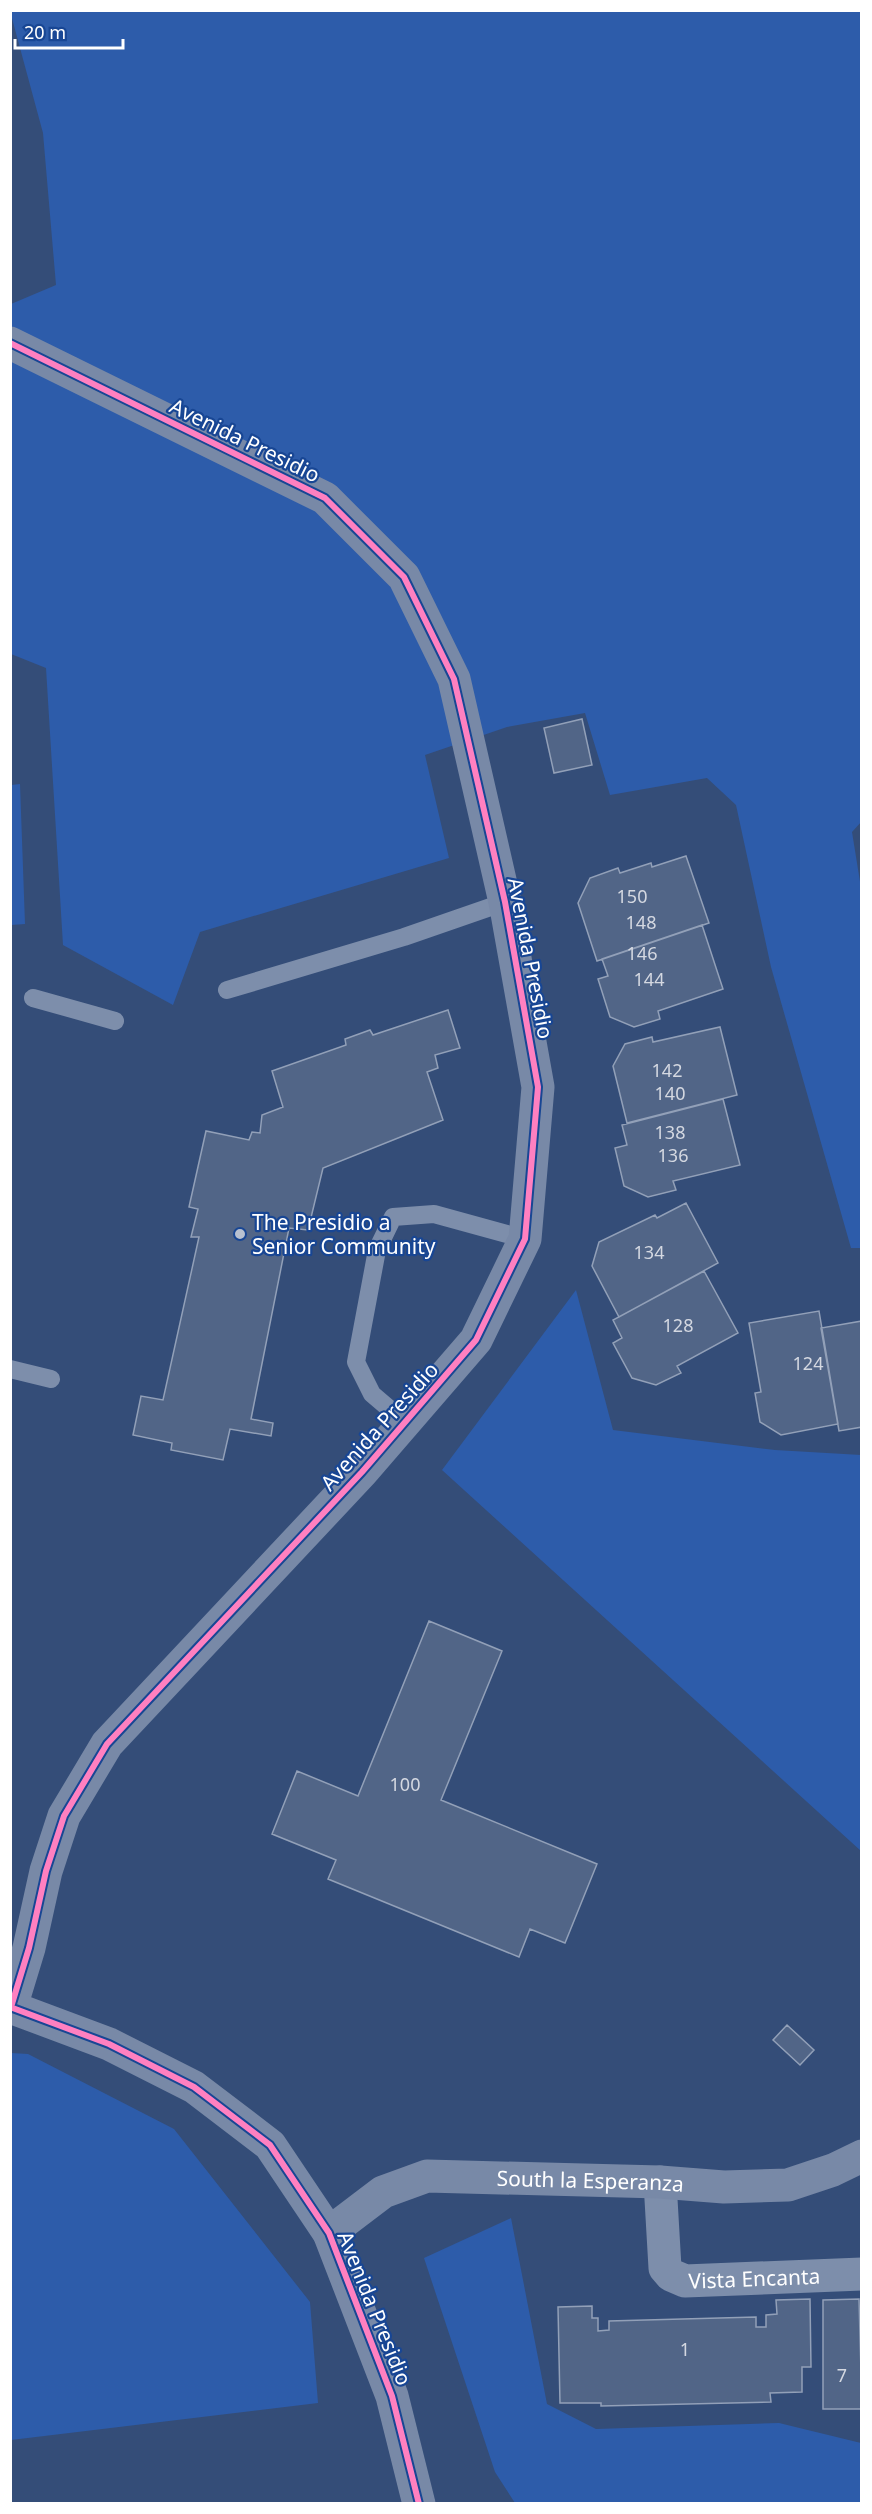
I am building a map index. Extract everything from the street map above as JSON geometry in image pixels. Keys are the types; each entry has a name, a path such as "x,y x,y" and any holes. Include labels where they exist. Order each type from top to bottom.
{"street":[{"name":"Avenida Presidio","path":"13,350 325,498 404,577 454,679 505,902 538,1087 525,1239 476,1340 406,1423 107,1744 64,1816 46,1871 29,1948 11,2007 109,2044 194,2087 270,2145 329,2233 393,2396 419,2504"},
{"name":"South la Esperanza","path":"329,2233 383,2192 427,2176 660,2182 724,2187 788,2185 833,2170 861,2156"},
{"name":"Vista Encanta","path":"660,2182 665,2268 671,2276 685,2281 861,2274"}],"lane":[{"path":"227,990 404,937 505,902"},
{"path":"33,998 115,1021"},
{"path":"406,1423 372,1394 356,1362 377,1250 393,1217 434,1214 525,1239"},
{"path":"10,1369 51,1379"}],"shaded area":[{"path":"10,11 861,11 862,821 852,832 862,894 861,1248 851,1248 771,967 736,805 707,778 610,795 585,713 507,727 425,755 449,858 200,932 173,1005 63,945 46,668 11,654 11,304 56,285 43,133"},
{"path":"20,784 25,924 11,925 11,785"},
{"path":"576,1290 613,1430 775,1450 861,1455 861,1851 442,1470"},
{"path":"11,2053 28,2054 174,2129 310,2302 318,2403 11,2440"},
{"path":"511,2218 547,2404 596,2429 779,2423 861,2443 861,2503 515,2503 495,2472 424,2258"}],"building":[{"path":"582,719 592,765 554,773 544,728"},
{"path":"686,856 709,923 597,961 578,903 590,878 618,868 620,873 651,863 652,867"},
{"path":"702,925 723,989 658,1011 660,1019 634,1027 610,1017 598,979 608,976 602,959"},
{"name":"The Presidio a Senior Community","path":"448,1010 460,1048 435,1055 438,1068 427,1072 443,1120 323,1168 308,1230 289,1228 251,1419 273,1423 271,1436 230,1429 223,1460 171,1450 172,1443 133,1435 141,1396 163,1400 199,1237 191,1237 198,1209 189,1207 206,1131 249,1140 252,1132 260,1133 262,1115 283,1107 272,1071 346,1045 345,1039 370,1030 373,1035"},
{"path":"720,1027 737,1095 627,1123 613,1066 625,1044 652,1037 653,1042"},
{"path":"723,1099 740,1165 673,1181 676,1190 648,1197 624,1186 615,1148 627,1145 622,1125"},
{"path":"686,1203 718,1263 619,1317 592,1266 599,1242 655,1215 657,1218"},
{"path":"704,1271 738,1333 677,1366 681,1373 656,1385 632,1378 613,1343 622,1338 613,1320"},
{"path":"819,1311 838,1424 781,1435 760,1422 755,1393 761,1392 749,1323"},
{"path":"862,1321 862,1427 839,1431 821,1328"},
{"path":"429,1621 502,1651 441,1800 597,1864 565,1943 530,1929 519,1957 328,1879 336,1860 272,1834 297,1771 358,1796"},
{"path":"787,2025 814,2050 800,2065 773,2040"},
{"path":"810,2299 811,2367 802,2367 802,2392 770,2393 771,2402 601,2406 601,2403 560,2403 558,2307 592,2306 592,2318 598,2318 598,2331 609,2330 609,2321 756,2317 756,2327 766,2327 766,2315 777,2314 776,2300"},
{"path":"859,2299 862,2409 823,2409 823,2300"}],"cycle path":[{"path":"10,343 325,498 404,577 454,679 505,902 538,1087 525,1239 476,1340 362,1472 107,1744 64,1816 46,1871 29,1948 11,2007"},
{"path":"10,2007 109,2044 194,2087 270,2145 329,2233 392,2396 419,2504"}],"place":[{"name":"The Presidio a Senior Community","path":"240,1234"}]}
